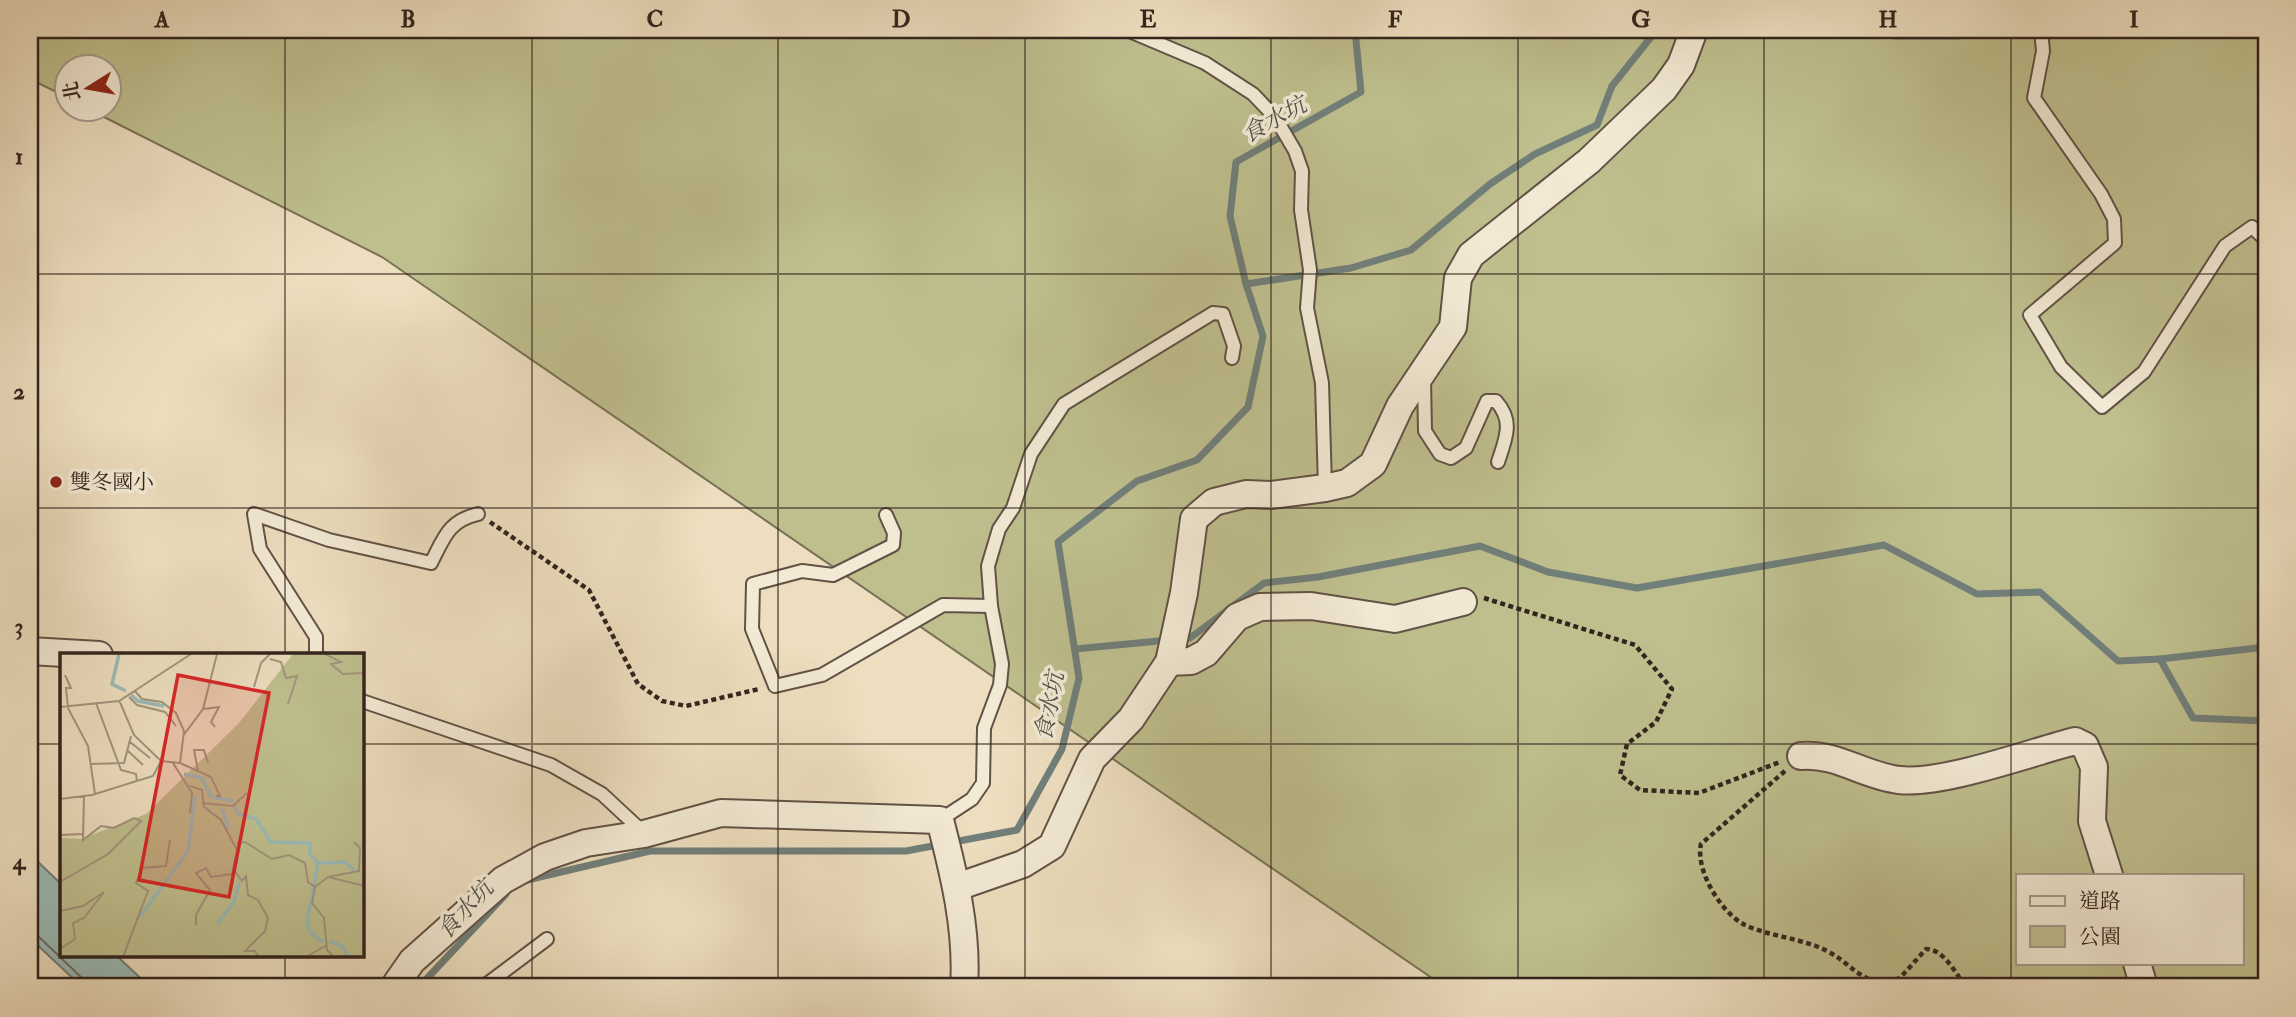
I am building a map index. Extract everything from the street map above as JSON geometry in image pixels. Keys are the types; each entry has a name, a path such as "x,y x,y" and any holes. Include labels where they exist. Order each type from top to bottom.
{"street":[{"path":"957,887 1023,864 1052,846 1091,759 1132,719 1171,651 1194,519 1214,502 1246,494 1272,495 1347,483 1373,464 1400,406 1453,327 1458,278 1471,255 1589,161 1664,89 1681,65 1695,30"},
{"path":"1171,651 1191,661 1206,653 1237,617 1260,607 1311,606 1395,619 1463,602"},
{"path":"30,651 64,653"},
{"path":"1801,756 1821,755 1896,780 1925,781 2075,741 2085,746 2094,767 2092,821 2109,874"},
{"path":"394,987 412,961 503,880 545,857 586,844 644,834 721,813 940,820 957,887 966,969 964,987"},
{"path":"2137,964 2144,987"}],"lane":[{"path":"1127,30 1205,63 1253,94 1275,117 1295,151 1302,171 1301,210 1310,270 1307,308 1322,383 1325,488"},
{"path":"2040,30 2043,51 2034,99 2101,194 2114,219 2115,243 2030,315 2061,367 2102,407 2144,372 2225,246 2252,228 2266,240"},
{"path":"940,820 972,799 983,783 984,728 1000,685 1002,664 991,606 988,566 999,528 1013,508 1031,454 1064,404 1213,313 1223,314 1234,346 1231,358"},
{"path":"1424,368 1423,418 1426,431 1440,454 1451,458 1465,448 1487,401 1496,401 1506,412 1509,432 1498,461"},
{"path":"316,653 316,637 260,549 254,514 329,540 431,563 446,533 461,518 478,514"},
{"path":"886,514 894,533 893,545 833,575 802,571 753,584 752,629 775,685 822,675 943,606 991,606"},
{"path":"364,702 551,765 602,794 644,834"},
{"path":"483,987 547,939"}],"path":[{"path":"478,514 589,590 638,684 662,701 686,706 775,685"},
{"path":"1463,602 1486,598 1635,645 1672,688 1656,722 1627,744 1620,775 1640,790 1699,793 1801,756"},
{"path":"1801,756 1701,844 1698,856 1709,884 1743,924 1828,951 1867,981 1887,985 1901,977 1926,949 1932,949 1946,960 1966,987"}],"green space":[{"path":"30,30 2266,30 2266,987 1445,987 382,257 114,122 122,122 122,52 52,52 52,90 30,79"}],"water":[{"path":"35,859 60,883 60,958 119,958 150,987 82,987 30,938 30,864"}],"waterway":[{"name":"食水坑","path":"527,880 650,851 906,851 1017,830 1062,749 1079,678 1058,542 1137,481 1197,460 1248,407 1263,336 1246,284 1230,216 1236,162 1361,92 1355,30"},
{"path":"1246,284 1351,268 1411,250 1490,184 1535,154 1597,125 1612,86 1655,32 1660,30"},
{"path":"1889,30 1895,36 1958,36 1981,30"},
{"path":"1075,649 1190,638 1264,583 1318,577 1480,546 1548,572 1637,588 1884,545 1977,594 2040,592 2118,661 2160,659 2193,718 2266,721"},
{"path":"2160,659 2266,647"},
{"name":"食水坑","path":"419,987 506,894"}],"place":[{"name":"雙冬國小","path":"56,482"}]}
